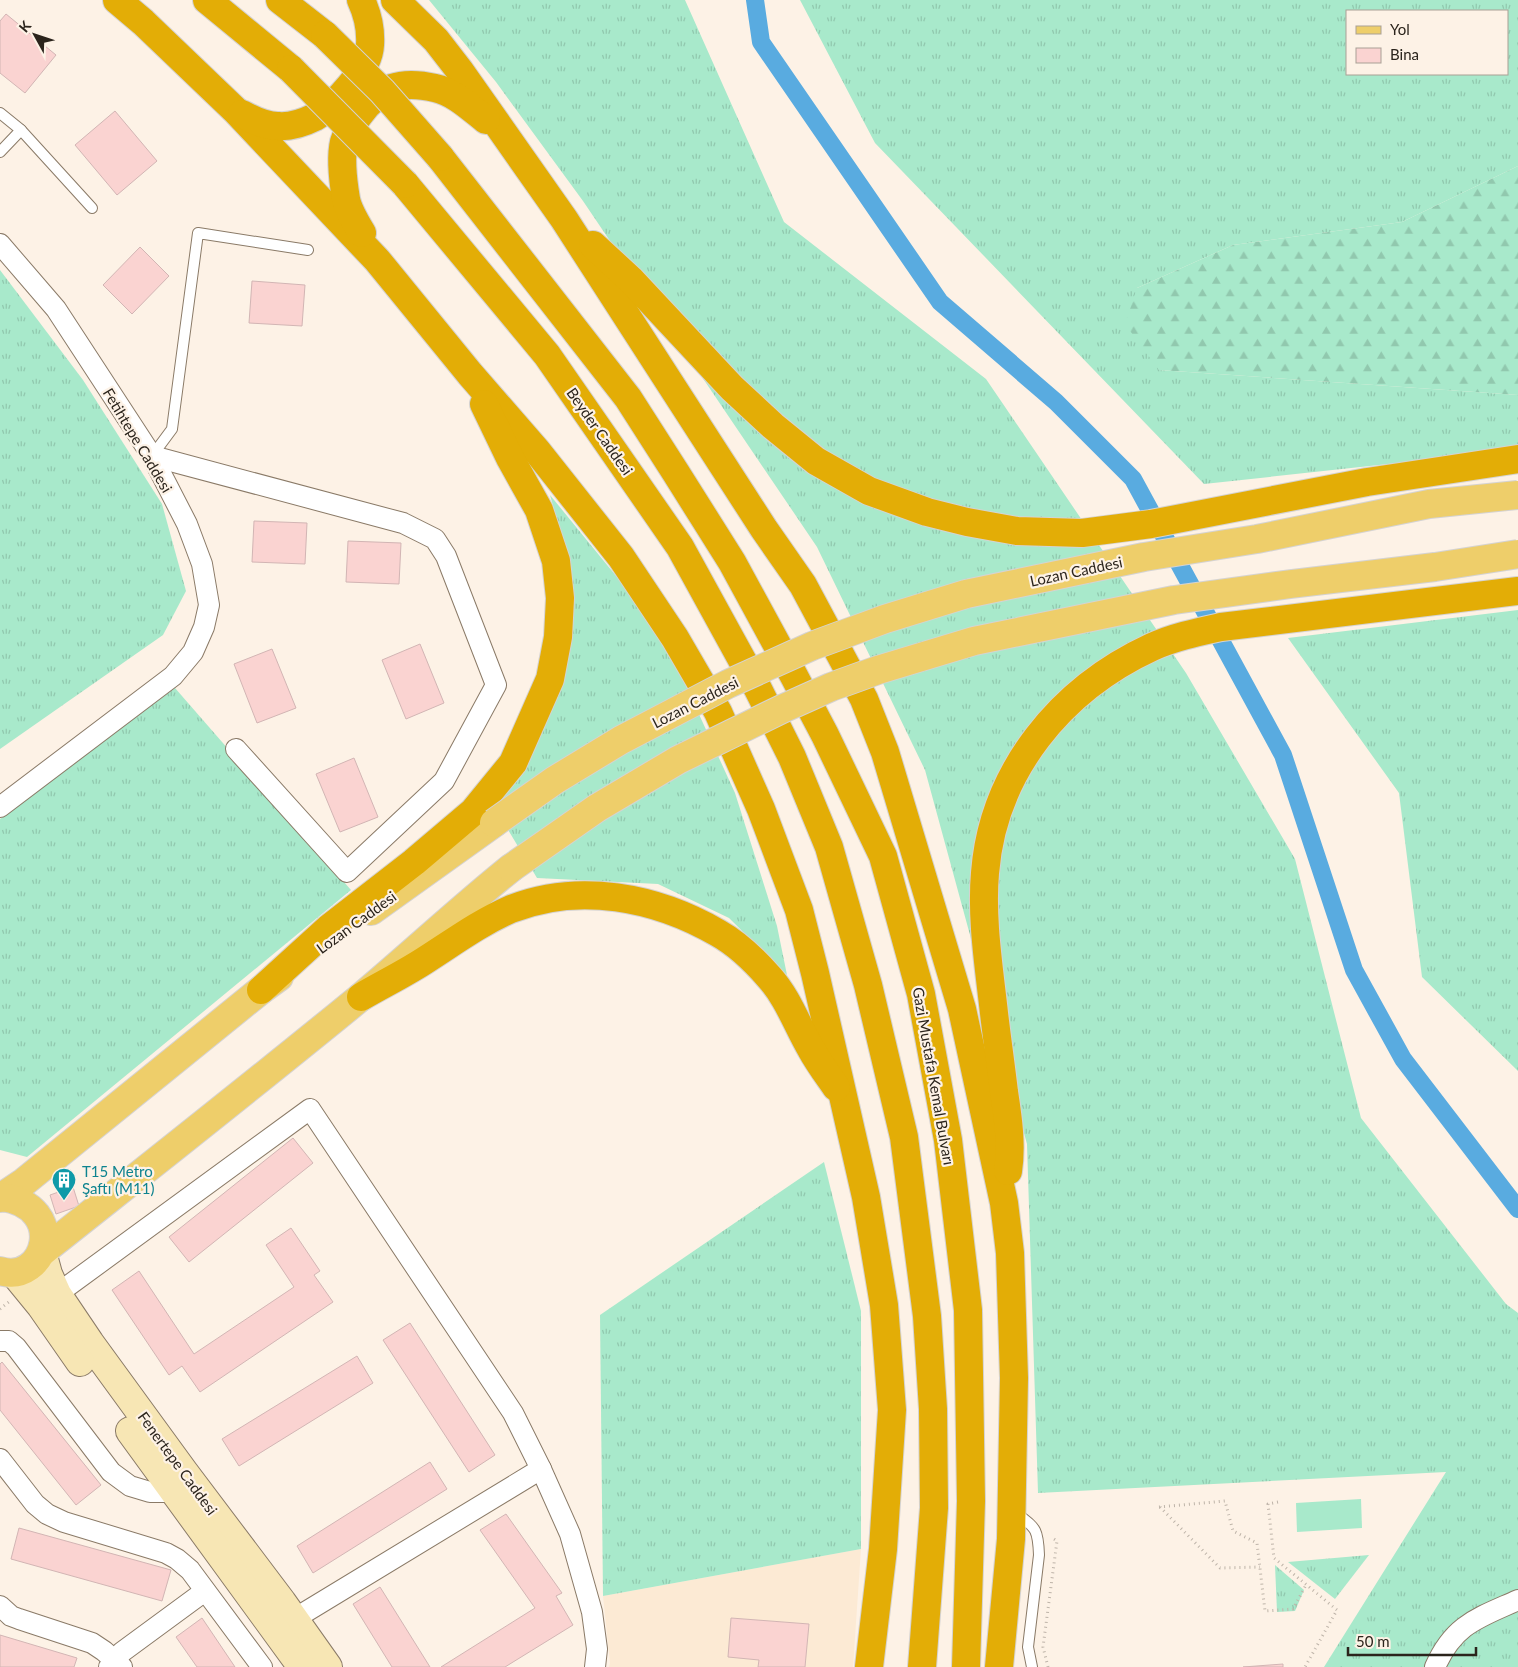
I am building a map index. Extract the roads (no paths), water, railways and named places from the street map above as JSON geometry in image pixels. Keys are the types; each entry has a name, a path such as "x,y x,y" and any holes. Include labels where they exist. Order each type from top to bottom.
{"highway":[{"path":"117,0 143,22 236,111 377,260 470,374 537,451 621,558 675,638 718,712 760,809 800,910 866,1197 884,1305 892,1410 883,1549 869,1667"},
{"name":"Beyder Caddesi","path":"207,0 291,69 405,184 547,355 680,547 792,757 829,847 868,985 904,1137 928,1316 933,1408 934,1508 922,1667"},
{"name":"Gazi Mustafa Kemal Bulvarı","path":"280,0 325,35 382,91 440,157 628,398 732,562 825,735 883,856 921,994 948,1140 968,1310 971,1501 966,1667"},
{"path":"236,111 257,121 286,126 314,118 333,104 366,63 370,46 366,14 361,0"},
{"path":"395,0 436,40 460,71 564,219 803,585 864,699 885,752 962,1009 1004,1203 1010,1253 1014,1378 1011,1539 999,1667"},
{"path":"377,260 346,201 342,169 346,136 367,103 387,88 405,84 436,88 467,105 505,136"},
{"path":"564,219 631,280 732,388 773,426 816,461 869,491 926,512 1016,531 1082,533 1150,524 1367,482 1518,459"},
{"path":"261,990 329,928 414,862 473,812 513,763 550,679 558,637 560,598 556,561 539,510 510,458 470,374"},
{"path":"1004,1203 1010,1159 1007,1113 986,943 984,895 988,846 1010,780 1036,739 1055,716 1098,678 1154,646 1181,636 1222,627 1518,591"},
{"path":"361,996 426,960 480,924 511,909 539,900 565,895 588,894 631,899 677,912 719,934 770,978 796,1017 810,1048 845,1102"}],"main road":[{"name":"Lozan Caddesi","path":"0,1197 24,1182 261,990 494,823 555,780 621,740 720,688 812,646 966,594 1135,559 1257,539 1428,504 1518,495"},
{"path":"5,1276 23,1270 31,1264 42,1252 361,996 428,940 470,901 511,868 597,808 678,760 782,708 878,670 974,641 1174,600 1435,567 1518,554"},
{"path":"0,1197 21,1202 33,1211 44,1232 42,1252"}],"street":[{"name":"Fetihtepe Caddesi","path":"0,244 56,309 152,456 187,524 202,564 209,604 204,628 193,652 173,676 0,806"},
{"path":"152,456 403,523 435,539 446,556 496,685 444,781 348,872 236,749"},
{"path":"56,1294 310,1109 513,1413 570,1534 592,1612 597,1649 595,1667"},
{"name":"Fenertepe Caddesi","path":"42,1252 56,1294 328,1667"},
{"name":"Fenertepe Caddesi","path":"5,1276 41,1306 302,1667"},
{"path":"0,1341 9,1341 16,1347 111,1472 130,1486 150,1492 174,1492"},
{"path":"0,1459 35,1504 47,1514 64,1522 177,1559 190,1570 262,1667"},
{"path":"294,1619 541,1469"},
{"path":"0,1606 11,1616 92,1643 115,1665 122,1652 205,1591"},
{"path":"1435,1667 1449,1641 1468,1623 1518,1600"}],"lane":[{"path":"0,113 21,130 92,208"},
{"path":"0,152 21,130"},
{"path":"152,456 172,428 198,233 308,250"},
{"path":"1012,1509 1036,1529 1039,1543 1028,1647 1032,1667"}],"waterway":[{"path":"755,0 761,42 940,302 1056,402 1133,479 1283,755 1354,970 1403,1059 1518,1209"}],"place":[{"name":"T15 Metro Şaftı (M11)","path":"64,1201"}]}
